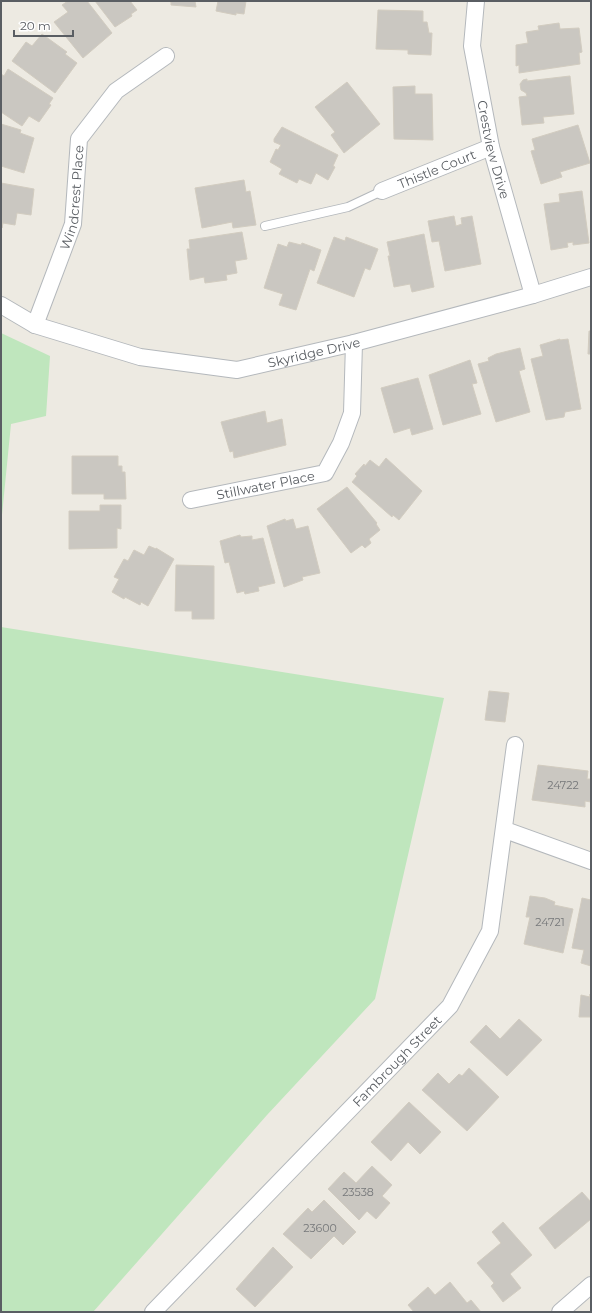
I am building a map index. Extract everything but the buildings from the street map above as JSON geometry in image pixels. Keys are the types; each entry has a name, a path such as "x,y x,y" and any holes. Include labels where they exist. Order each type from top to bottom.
{"street":[{"name":"Crestview Drive","path":"476,1 472,46 492,147 533,295"},
{"name":"Windcrest Place","path":"35,325 73,224 78,139 116,91 166,56"},
{"name":"Thistle Court","path":"382,191 492,147"},
{"name":"Skyridge Drive","path":"1,305 35,325 140,358 237,370 354,343 533,295 591,277"},
{"name":"Stillwater Place","path":"191,500 326,473 341,443 352,413 354,343"},
{"name":"Fambrough Street","path":"153,1312 450,1006 490,931 505,830 515,745"},
{"path":"505,830 591,861"},
{"path":"560,1312 591,1285"}],"lane":[{"path":"265,226 348,207 382,191"}],"green space":[{"path":"1,333 50,356 46,416 11,424 1,525"},
{"path":"1,627 444,698 375,999 267,1115 93,1312 1,1312"}]}
